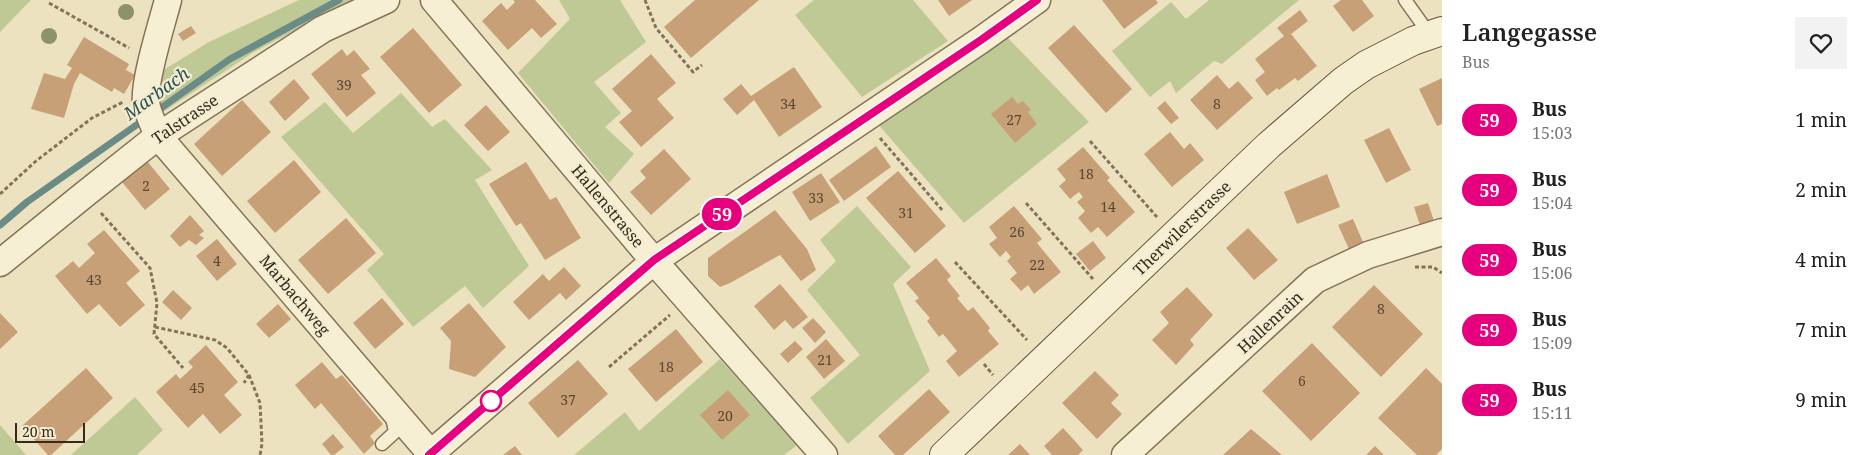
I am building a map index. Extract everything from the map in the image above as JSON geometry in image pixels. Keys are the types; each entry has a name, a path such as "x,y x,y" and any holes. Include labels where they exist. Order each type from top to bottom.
{"main road":[{"name":"Therwilerstrasse","path":"944,455 1269,145 1343,81 1366,65 1413,41 1436,33"}],"street":[{"path":"158,136 146,100 153,61 168,0"},
{"name":"Talstrasse","path":"0,263 158,136 323,29 386,0"},
{"name":"Hallenstrasse","path":"434,0 688,300 824,455"},
{"path":"430,454 654,260 981,40 1037,0"},
{"name":"Marbachweg","path":"158,136 430,454"},
{"name":"Hallenrain","path":"1124,455 1315,280 1368,255 1442,232"}],"lane":[{"path":"1405,0 1436,33"},
{"path":"382,444 396,432 390,407"}],"path":[{"path":"645,0 656,28 693,72 702,65"},
{"path":"49,4 153,61"},
{"path":"0,194 36,161 92,118 119,103 146,100"},
{"path":"863,119 944,211"},
{"path":"1090,141 1149,208"},
{"path":"84,194 150,268 157,303 154,334 182,368"},
{"path":"1026,203 1109,297"},
{"path":"955,262 1044,359"},
{"path":"609,367 688,300"},
{"path":"155,327 215,340 227,348 249,375 260,403 262,444 260,455"},
{"path":"244,382 249,375"}],"green space":[{"path":"0,0 31,0 0,32"},
{"path":"299,0 352,0 254,52 160,114 157,74 209,42"},
{"path":"559,0 620,0 646,42 594,82 621,113 605,127 634,154 609,183 518,73 570,19"},
{"path":"814,0 913,0 948,41 862,97 795,15"},
{"path":"1209,0 1299,0 1222,64 1214,61 1176,93 1170,81 1150,97 1112,51 1171,2 1186,19"},
{"path":"1007,37 1089,122 964,223 876,122"},
{"path":"401,93 432,127 445,119 492,170 475,180 529,266 483,308 465,286 413,327 367,270 384,254 281,137 325,102 353,133"},
{"path":"857,206 911,267 893,284 930,371 848,444 810,398 860,355 807,290 836,261 820,240"},
{"path":"720,359 797,445 784,455 574,455 625,412 639,431"},
{"path":"135,397 163,430 137,455 71,455"},
{"path":"0,425 26,455 0,455"}],"building":[{"path":"513,0 535,0 557,24 541,38 532,28 508,50 482,21 501,3 507,10 515,2"},
{"path":"695,0 759,0 691,58 664,27"},
{"path":"938,0 972,0 949,16"},
{"path":"1102,0 1156,0 1158,3 1124,29"},
{"path":"1341,0 1362,0 1374,16 1353,32 1333,6"},
{"path":"1300,10 1308,21 1291,34 1317,66 1298,81 1295,78 1267,96 1255,80 1265,72 1255,59 1284,36 1277,28"},
{"path":"1074,25 1132,89 1106,113 1048,48"},
{"path":"191,26 196,33 183,41 178,34"},
{"path":"413,28 462,85 429,113 380,57"},
{"path":"84,37 129,64 126,70 135,75 124,94 114,88 112,92 80,73 74,84 64,118 31,109 44,73 65,79 72,68 67,65"},
{"path":"342,49 347,56 354,50 370,69 361,75 376,93 347,117 311,74"},
{"path":"651,54 676,83 657,99 674,118 641,147 619,122 632,111 612,89"},
{"path":"794,67 822,107 779,137 754,100 737,115 723,99 741,84 751,96"},
{"path":"1217,75 1229,89 1238,81 1253,98 1217,130 1190,100"},
{"path":"1442,78 1442,124 1437,126 1419,89"},
{"path":"294,79 310,98 285,121 269,102"},
{"path":"1012,97 1018,104 1023,101 1031,110 1028,112 1037,124 1015,143 991,114"},
{"path":"242,100 271,132 222,176 194,144"},
{"path":"1165,101 1179,118 1171,124 1157,108"},
{"path":"486,105 510,132 488,151 464,125"},
{"path":"1389,128 1411,170 1386,183 1364,140"},
{"path":"1170,132 1184,149 1190,143 1204,160 1172,187 1144,154"},
{"path":"876,146 891,167 844,201 829,180"},
{"path":"1083,147 1110,178 1107,180 1135,212 1107,237 1098,227 1091,233 1078,218 1085,211 1077,202 1083,197 1079,192 1070,199 1059,186 1066,180 1057,169"},
{"path":"664,149 691,179 651,215 630,192 646,178 640,171"},
{"path":"294,160 321,192 275,233 247,201"},
{"path":"147,161 170,189 145,210 122,182"},
{"path":"526,162 550,200 556,197 581,238 545,260 521,223 516,226 489,184"},
{"path":"898,171 946,226 915,253 866,198"},
{"path":"821,173 840,202 810,221 792,192"},
{"path":"1327,174 1340,207 1297,224 1284,192"},
{"path":"1428,203 1435,224 1421,228 1414,207"},
{"path":"1014,206 1042,239 1037,243 1061,272 1034,294 1028,285 1021,291 1010,279 1017,273 1007,261 1011,257 1006,251 1000,257 989,244 997,238 989,227"},
{"path":"775,210 807,249 816,270 801,281 780,255 720,287 708,276 708,258"},
{"path":"190,215 204,231 199,235 204,238 196,245 189,240 180,247 170,236"},
{"path":"346,218 376,253 328,294 298,260"},
{"path":"1353,219 1363,242 1349,249 1338,225"},
{"path":"1248,228 1278,260 1254,280 1226,248"},
{"path":"104,230 140,271 126,283 145,305 120,327 99,304 87,314 55,276 73,261 79,268 95,253 87,244"},
{"path":"217,239 237,264 217,281 196,256"},
{"path":"1093,241 1106,258 1090,271 1076,254"},
{"path":"936,258 951,276 947,280 960,296 957,298 968,311 973,307 990,328 988,331 999,344 959,377 946,361 957,351 943,334 939,337 927,321 930,318 915,301 919,298 906,283"},
{"path":"564,267 581,286 566,300 560,293 529,320 513,302 543,274 549,281"},
{"path":"780,284 808,317 793,329 785,320 774,330 754,306"},
{"path":"1374,285 1423,334 1381,377 1332,327"},
{"path":"1187,287 1213,315 1190,340 1194,345 1176,365 1152,340 1169,323 1160,312"},
{"path":"173,290 192,308 181,320 162,302"},
{"path":"382,298 404,324 375,349 353,323"},
{"path":"469,303 506,347 475,377 449,369 451,341 440,328"},
{"path":"278,304 291,319 269,338 256,324"},
{"path":"0,313 18,332 0,349"},
{"path":"813,318 826,332 815,343 802,328"},
{"path":"676,329 703,362 656,402 628,369"},
{"path":"826,339 845,361 824,379 806,357"},
{"path":"795,341 803,349 788,363 780,354"},
{"path":"1312,343 1360,393 1311,441 1262,391"},
{"path":"206,345 238,382 224,395 242,415 220,434 203,414 188,428 156,392 176,374 180,379 193,367 188,362"},
{"path":"578,360 608,394 558,438 528,403"},
{"path":"322,362 336,379 342,375 383,424 370,436 375,443 364,454 321,403 315,409 295,385"},
{"path":"86,368 113,398 51,455 48,455 22,426"},
{"path":"1426,368 1442,384 1442,449 1436,455 1417,455 1378,418"},
{"path":"1095,371 1119,395 1111,403 1122,414 1097,439 1062,403"},
{"path":"929,389 950,412 903,455 895,455 878,436"},
{"path":"728,390 750,415 722,440 700,415"},
{"path":"1063,428 1083,450 1078,455 1052,455 1044,446"},
{"path":"1251,429 1282,455 1223,455"},
{"path":"333,434 344,447 334,455 331,455 322,444"},
{"path":"1020,444 1030,455 1008,455"},
{"path":"515,446 522,455 503,455"},
{"path":"1375,446 1384,455 1366,455"}],"waterway":[{"name":"Marbach","path":"154,113 230,59 339,0"},
{"name":"Marbach","path":"0,225 27,202 145,119"}],"bus line":[{"name":"59","path":"429,455 654,260 981,40 1037,0"}]}
